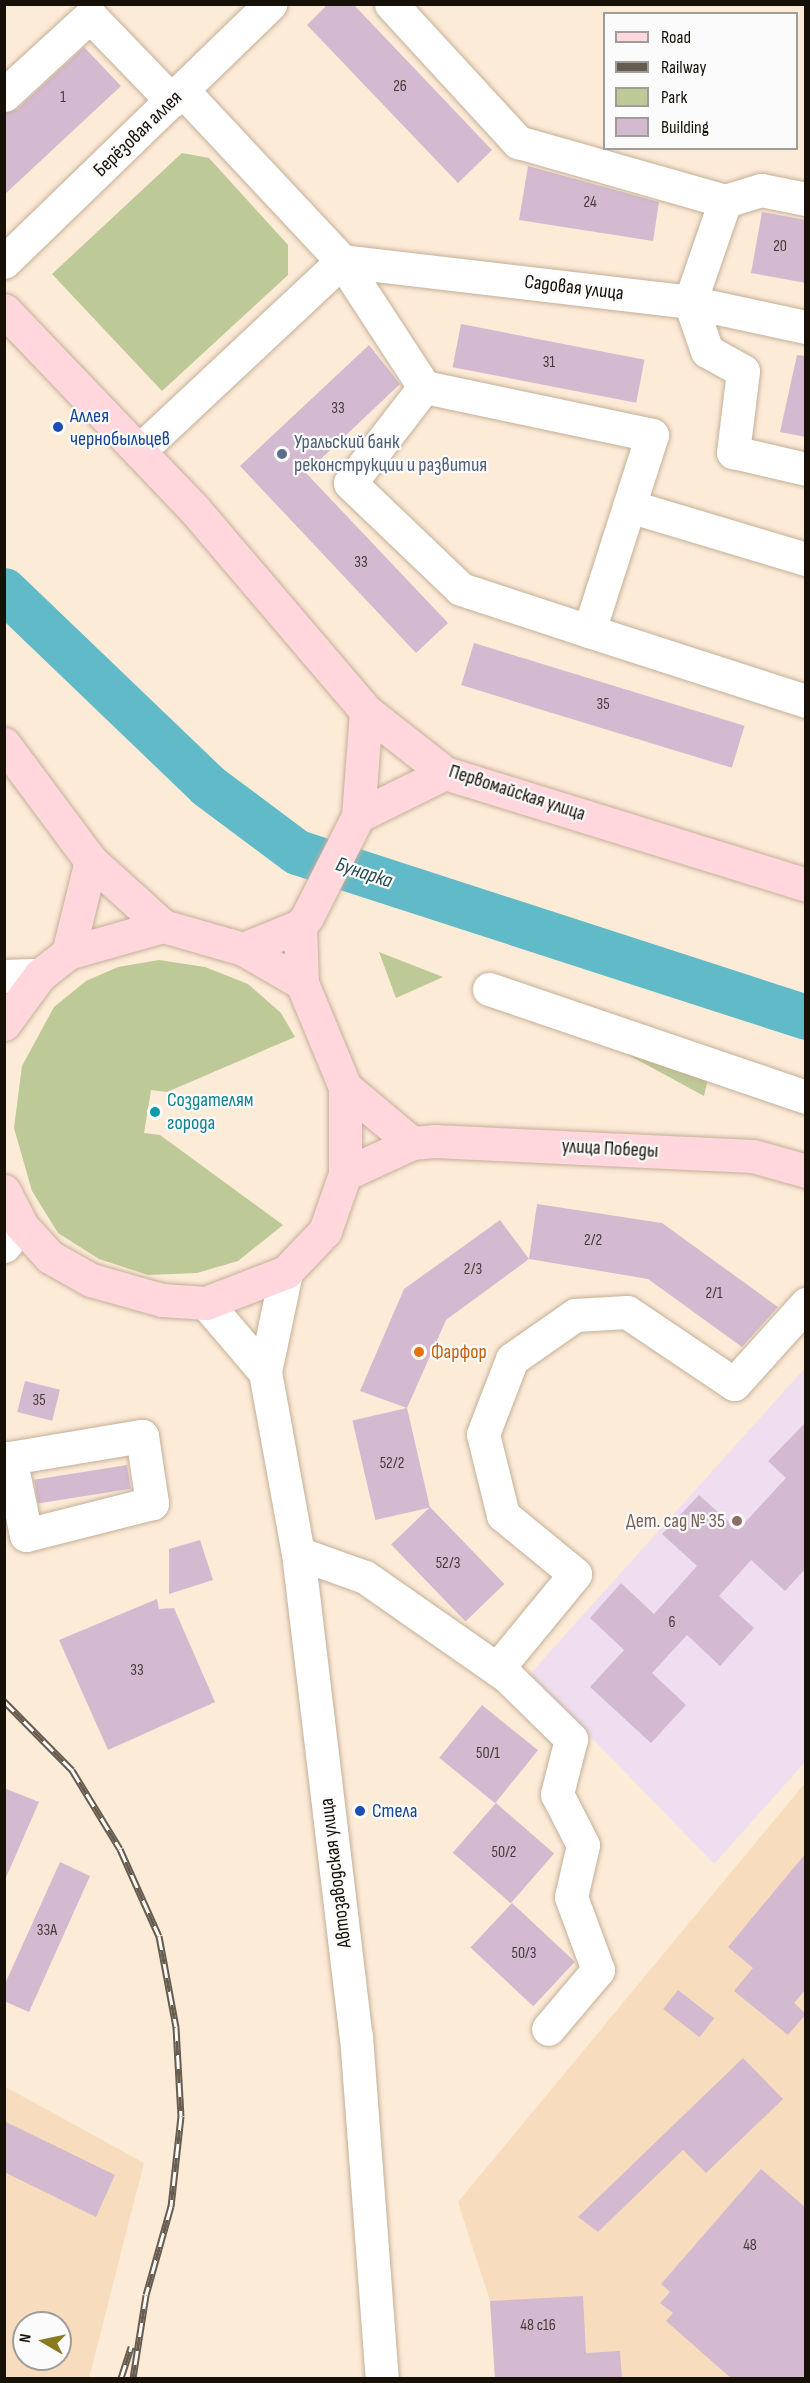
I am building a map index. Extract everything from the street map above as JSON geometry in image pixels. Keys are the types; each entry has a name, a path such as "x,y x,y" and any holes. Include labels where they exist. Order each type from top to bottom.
{"main road":[{"name":"Первомайская улица","path":"4,310 139,452 366,711 445,772 806,885"},
{"path":"4,1191 13,1236 91,1280 162,1300 206,1303 286,1272 325,1231 345,1174 345,1086 302,983 300,926 320,892 353,824 366,711"},
{"path":"4,744 91,861 163,926 243,949 302,983"},
{"path":"353,824 445,772"},
{"path":"69,953 91,861"},
{"path":"4,1024 40,975 69,953 163,926"},
{"path":"243,949 300,926"},
{"path":"345,1086 412,1143 345,1174"},
{"name":"улица Победы","path":"412,1143 753,1156 806,1171"}],"street":[{"name":"Берёзовая аллея","path":"4,262 178,96 270,4"},
{"path":"391,4 518,142 725,201 761,190 806,199"},
{"path":"4,95 90,16 178,96 342,261 424,387 652,435 590,631"},
{"path":"725,201 690,302 707,351 743,370 733,452 806,469"},
{"path":"139,452 342,261"},
{"name":"Садовая улица","path":"342,261 690,302 806,327"},
{"path":"424,387 350,483 461,589 806,701"},
{"path":"629,506 806,559"},
{"path":"4,976 40,975"},
{"path":"489,988 806,1096"},
{"path":"265,1372 286,1272"},
{"path":"206,1303 265,1372"},
{"path":"497,1669 575,1574 503,1515 483,1434 512,1359 575,1315 627,1312 734,1384 806,1304"},
{"name":"Автозаводская улица","path":"265,1372 298,1554 356,2036 382,2379"},
{"path":"298,1554 365,1577 497,1669 571,1739 557,1794 583,1845 571,1897 598,1970 548,2029"}],"shaded area":[{"name":"Дет. сад № 35","path":"805,1368 805,1762 714,1864 530,1674"},
{"path":"805,1783 805,2378 495,2378 490,2301 458,2202"},
{"path":"4,2086 144,2163 89,2378 5,2378"}],"green space":[{"path":"182,153 209,158 288,245 288,275 162,391 52,274"},
{"path":"379,952 443,977 396,998"},
{"path":"159,960 205,967 248,984 281,1013 295,1037 167,1092 151,1090 144,1133 160,1135 283,1225 238,1261 197,1273 148,1275 99,1259 58,1233 32,1191 14,1128 22,1066 54,1007 86,981 118,967"},
{"path":"588,1033 710,1070 704,1096"}],"building":[{"path":"328,4 353,4 492,150 458,183 307,25"},
{"path":"84,47 121,86 4,195 4,113 17,109"},
{"path":"528,166 659,202 653,241 519,220"},
{"path":"762,212 806,220 806,283 751,273"},
{"path":"461,324 645,360 636,403 453,367"},
{"path":"369,345 400,384 306,473 448,623 416,653 240,466"},
{"path":"797,355 806,356 806,437 780,432"},
{"path":"474,643 745,726 732,768 461,685"},
{"path":"537,1204 662,1223 778,1307 742,1347 648,1279 529,1259"},
{"path":"500,1220 529,1259 446,1320 407,1408 360,1391 404,1289"},
{"path":"25,1381 60,1390 52,1421 17,1412"},
{"path":"407,1408 430,1507 375,1520 352,1421"},
{"path":"806,1422 806,1568 785,1591 751,1560 719,1596 754,1628 720,1666 687,1635 652,1673 686,1705 651,1743 590,1687 624,1650 590,1618 621,1583 654,1614 697,1566 662,1534 699,1495 738,1530 786,1478 768,1461"},
{"path":"127,1465 131,1489 38,1503 34,1480"},
{"path":"430,1507 504,1584 465,1621 391,1545"},
{"path":"200,1540 213,1580 169,1594 169,1549"},
{"path":"157,1599 159,1609 174,1608 215,1702 108,1750 59,1640"},
{"path":"482,1705 538,1750 495,1803 439,1758"},
{"path":"4,1788 39,1802 4,1882"},
{"path":"496,1803 554,1854 511,1903 453,1853"},
{"path":"806,1853 806,1989 794,2003 806,2014 788,2035 734,1991 753,1968 728,1947"},
{"path":"60,1862 90,1876 29,2012 4,2001 4,1986"},
{"path":"512,1903 575,1962 533,2006 470,1948"},
{"path":"678,1990 714,2018 699,2037 663,2009"},
{"path":"743,2058 783,2099 706,2173 683,2150 598,2232 578,2217"},
{"path":"4,2121 115,2175 96,2217 4,2172"},
{"path":"761,2169 806,2208 806,2379 732,2379 666,2321 673,2313 660,2303 670,2292 661,2284"},
{"path":"583,2296 586,2353 620,2351 622,2379 495,2379 490,2301"}],"waterway":[{"name":"Бунарка","path":"4,590 207,785 297,852 806,1017"}],"railway":[{"path":"4,1701 72,1770 120,1849 159,1936 176,2027 181,2116 171,2206 146,2295 133,2378"},
{"path":"121,2378 131,2347"}],"place":[{"name":"Аллея чернобыльцев","path":"58,427"},
{"name":"Уральский банк реконструкции и развития","path":"282,454"},
{"name":"Создателям города","path":"155,1112"},
{"name":"Фарфор","path":"419,1352"},
{"name":"Дет. сад № 35","path":"737,1521"},
{"name":"Стела","path":"360,1811"}]}
